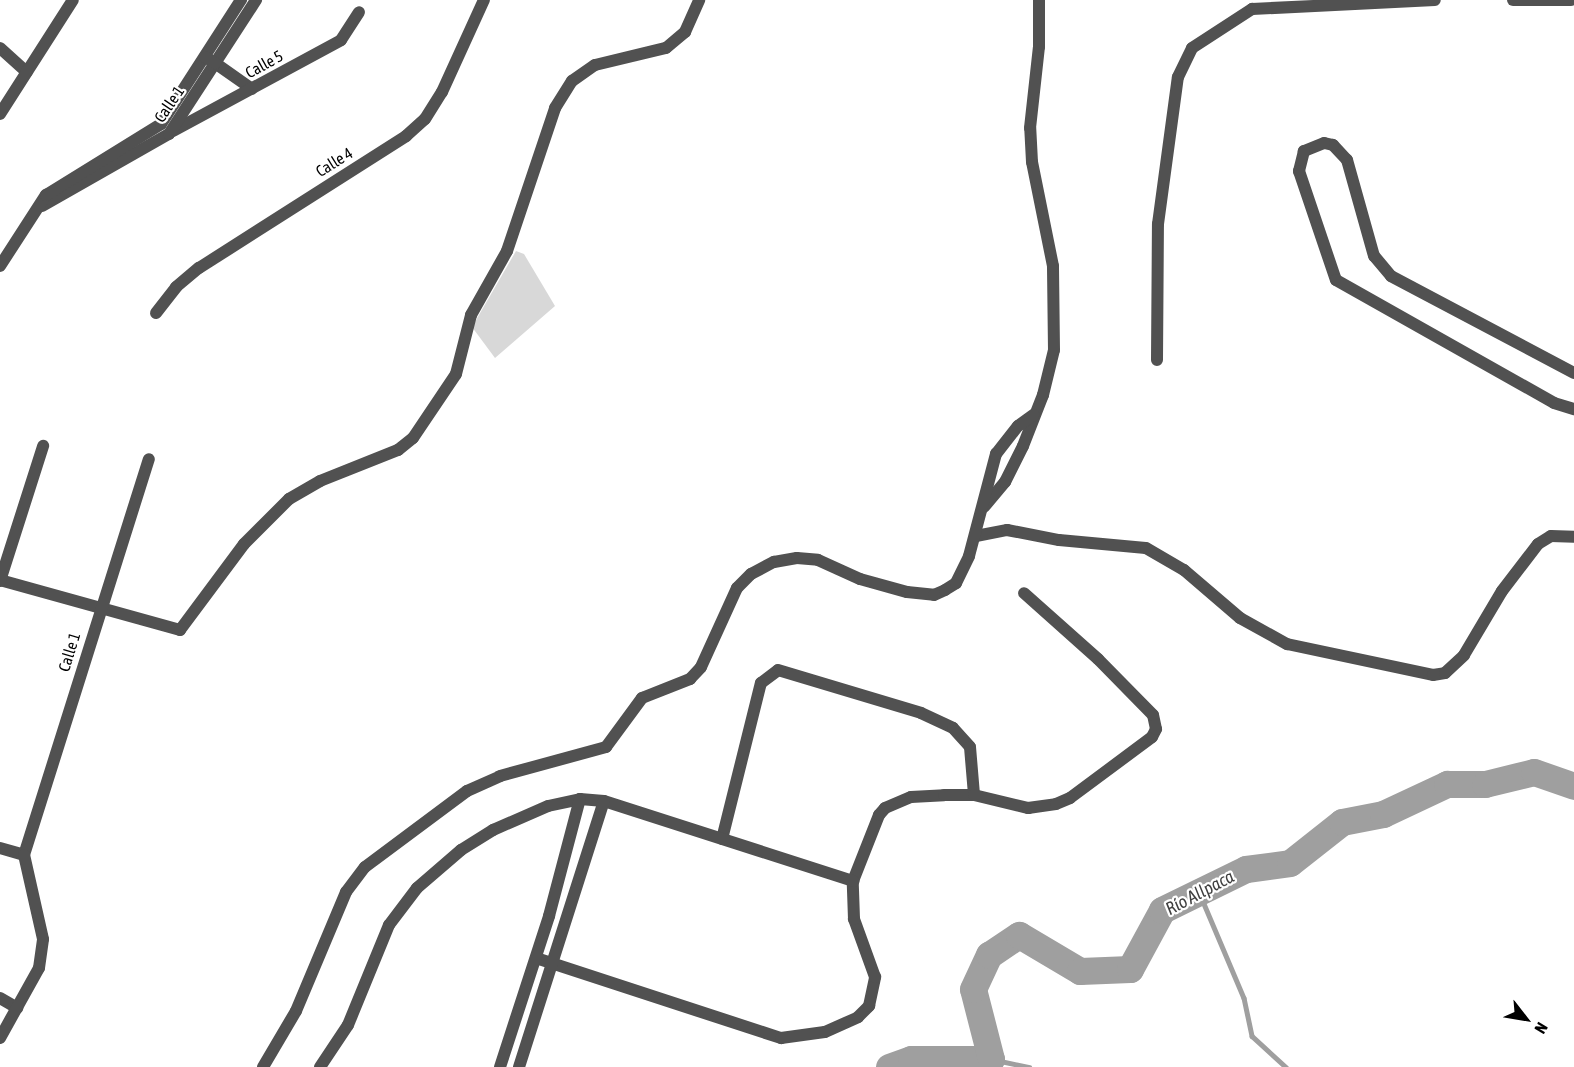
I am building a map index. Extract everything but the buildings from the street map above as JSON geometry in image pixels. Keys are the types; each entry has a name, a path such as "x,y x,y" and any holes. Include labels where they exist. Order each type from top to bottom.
{"street":[{"path":"0,114 73,0"},
{"name":"Calle 1","path":"42,206 172,131 241,0"},
{"name":"Calle 1","path":"0,266 56,187 158,126 256,0"},
{"name":"Calle 4","path":"156,313 176,287 199,268 406,136 425,119 442,92 484,0"},
{"path":"43,446 0,580 180,630 244,544 289,499 320,481 398,450 413,438 456,374 471,315 507,251 555,108 572,81 595,65 666,48 685,32 699,0"},
{"path":"984,507 1005,482 1049,373 1055,316 1053,266 1032,162 1030,128 1039,46 1039,0"},
{"path":"1157,360 1158,224 1178,77 1192,48 1252,9 1435,0"},
{"path":"1513,0 1572,2"},
{"name":"Calle 5","path":"172,131 341,40 359,12"},
{"path":"0,48 27,72"},
{"path":"210,60 252,89"},
{"path":"1574,373 1391,276 1374,256 1347,160 1333,145 1324,143 1304,151 1299,171 1336,280 1554,403 1574,409"},
{"path":"263,1067 306,990 346,891 365,867 467,791 501,776 606,747 642,698 690,679 701,667 737,588 751,574 774,562 797,558 818,560 860,579 934,595 956,583 976,536 984,507 986,485 996,454 1018,426 1033,415"},
{"name":"Calle 1","path":"24,855 148,459"},
{"path":"976,536 1014,531 1059,540 1146,548 1184,570 1240,618 1279,640 1313,652 1433,675 1445,673 1464,655 1502,591 1538,544 1551,536 1574,537"},
{"path":"536,958 781,1038 825,1032 858,1017 874,993 875,977 854,919 853,881 879,815 891,804 911,797 974,795 1028,808 1056,804 1134,750 1156,729 1153,715 1098,659 1024,592"},
{"path":"722,839 761,683 778,670 921,714 953,728 970,747 974,795"},
{"path":"320,1067 348,1024 389,925 417,888 461,850 493,830 548,806 580,799 604,801 853,881"},
{"path":"500,1067 536,958 580,799"},
{"path":"519,1067 604,801"},
{"path":"0,848 24,855 43,939 39,968 0,1038"},
{"path":"0,998 17,1008"}],"shaded area":[{"path":"516,251 524,254 555,306 495,358 472,327"}],"waterway":[{"name":"Río Allpaca","path":"889,1067 911,1059 991,1059 973,989 989,955 1019,935 1080,971 1130,969 1162,910 1246,869 1290,863 1342,822 1383,814 1447,784 1485,784 1534,772 1574,786"},
{"path":"1199,892 1244,998 1252,1036 1286,1067"},
{"path":"991,1059 1029,1067"}]}
